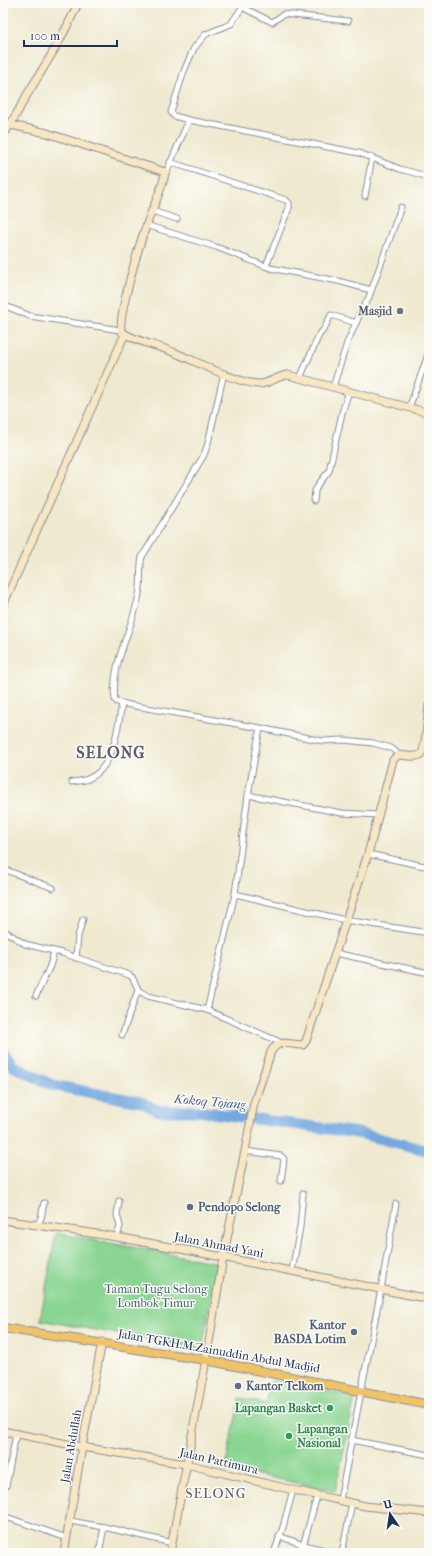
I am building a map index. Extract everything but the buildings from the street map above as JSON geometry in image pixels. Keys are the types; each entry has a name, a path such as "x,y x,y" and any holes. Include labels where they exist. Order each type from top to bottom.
{"main road":[{"name":"Jalan TGKH.M.Zainuddin Abdul Madjid","path":"3,1328 102,1342 206,1360 429,1405"}],"street":[{"path":"3,134 11,125 56,48 69,25 78,3"},
{"path":"348,21 284,14 272,22 244,5 231,24 206,34 194,48 184,71 172,112 174,116 349,151 372,157 400,169 429,177"},
{"path":"3,605 6,589 122,332 123,309 146,225 170,162 189,120"},
{"path":"3,123 47,133 156,168 166,173"},
{"path":"365,196 372,157"},
{"path":"170,162 286,200 289,203 289,208 266,266"},
{"path":"333,387 347,343 371,290 401,207"},
{"path":"152,211 177,219"},
{"path":"146,225 216,247 266,266 345,282 371,290"},
{"path":"3,305 30,316 122,332 249,382 260,384 283,375 300,378 429,413"},
{"path":"300,378 319,335 324,329 331,315 356,323"},
{"path":"409,408 429,352"},
{"path":"224,373 208,443 204,454 142,557 140,565 141,580 139,595 122,648 116,677 115,700 122,703 323,741 344,740 374,743 391,748 398,755"},
{"path":"314,501 315,491 328,471 349,391"},
{"path":"72,782 91,778 103,767 110,756 117,733 122,703"},
{"path":"421,754 424,746 429,705"},
{"path":"207,1010 235,894 248,795 260,728"},
{"path":"3,930 25,944 129,975 132,977 138,990 148,996 207,1010 282,1043 297,1045 305,1044 368,854 393,760 395,756 398,755 429,755"},
{"path":"248,795 342,813 378,815"},
{"path":"368,854 429,867"},
{"path":"3,869 53,888"},
{"path":"235,894 346,920 429,933"},
{"path":"76,958 78,936 83,918"},
{"path":"36,996 50,966 54,952"},
{"path":"335,953 429,973"},
{"path":"122,1035 138,990"},
{"path":"170,1553 206,1360 223,1258 254,1103 270,1052 277,1045 282,1043"},
{"path":"245,1147 281,1156 284,1159 281,1181"},
{"path":"292,1271 300,1227 303,1194"},
{"path":"118,1237 120,1226 117,1215 119,1201"},
{"path":"37,1225 41,1218 44,1203"},
{"path":"340,1500 396,1204"},
{"name":"Jalan Ahmad Yani","path":"3,1220 118,1237 429,1299"},
{"name":"Jalan Abdullah","path":"64,1553 102,1342"},
{"name":"Jalan Pattimura","path":"3,1431 82,1447 186,1464 317,1496 365,1506 429,1513"},
{"path":"6,1486 16,1434"},
{"path":"351,1440 429,1455"},
{"path":"274,1553 293,1490"},
{"path":"301,1553 317,1496"},
{"path":"342,1553 352,1503"},
{"path":"3,1516 67,1538"},
{"path":"70,1521 104,1527 172,1543"},
{"path":"99,1553 104,1527"},
{"path":"279,1536 304,1545 336,1553"}],"green space":[{"name":"Taman Tugu Selong Lombok Timur","path":"56,1233 218,1263 202,1349 40,1320"},
{"name":"Lapangan Nasional","path":"271,1380 355,1397 335,1491 225,1468 240,1398 266,1404"}],"waterway":[{"name":"Kokoq Tojang","path":"3,1050 13,1066 52,1085 141,1102 159,1111 198,1111 358,1133 429,1151"}],"place":[{"name":"Masjid","path":"400,311"},
{"name":"Pendopo Selong","path":"190,1207"},
{"name":"Kantor BASDA Lotim","path":"354,1332"},
{"name":"Kantor Telkom","path":"238,1386"},
{"name":"Lapangan Basket","path":"330,1408"},
{"name":"Lapangan Nasional","path":"289,1436"}],"district":[{"name":"SELONG","path":"111,752"},
{"name":"SELONG","path":"216,1493"}]}
